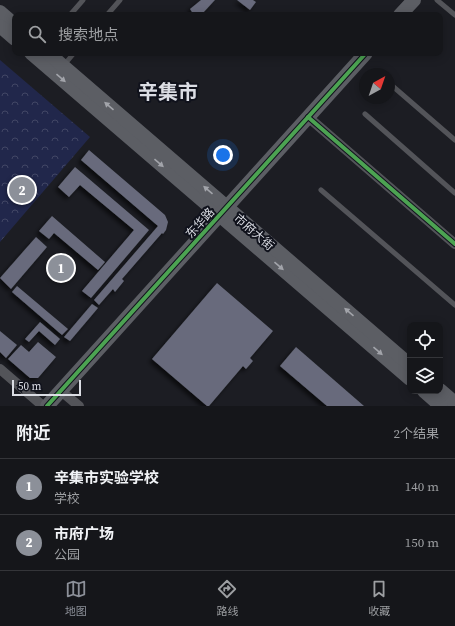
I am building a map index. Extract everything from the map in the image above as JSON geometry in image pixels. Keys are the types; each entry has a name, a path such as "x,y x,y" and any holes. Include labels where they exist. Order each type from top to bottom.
{"main road":[{"path":"403,12 414,0"},
{"path":"0,12 12,22"},
{"path":"0,26 12,36"},
{"name":"市府大街","path":"35,56 407,362"},
{"name":"市府大街","path":"51,56 407,376"},
{"name":"东华路","path":"47,406 363,56"},
{"path":"443,393 455,403"},
{"path":"427,394 441,406"}],"street":[{"path":"308,117 455,244"},
{"path":"0,369 43,406"},
{"path":"61,391 79,406"}],"lane":[{"path":"73,12 83,0"},
{"path":"110,12 120,0"},
{"path":"437,0 455,15"},
{"path":"63,66 71,56"},
{"path":"395,88 455,140"},
{"path":"365,114 455,193"},
{"path":"321,190 455,305"}],"green space":[{"path":"0,60 90,137 0,242"}],"building":[{"path":"201,0 215,0 204,12 192,12 190,9"},
{"path":"237,0 253,0 256,2 250,10"},
{"path":"89,150 165,215 168,222 166,230 163,234 162,233 122,279 124,281 115,292 113,289 99,305 94,300 158,226 81,160"},
{"path":"75,167 149,230 91,298 82,291 134,230 80,185 69,197 58,187"},
{"path":"52,216 105,262 98,270 54,233 49,239 39,231"},
{"path":"36,237 47,247 11,289 0,278"},
{"path":"217,283 273,331 250,358 253,361 246,369 243,366 209,406 207,406 152,359"},
{"path":"17,286 68,329 62,335 12,292"},
{"path":"92,304 98,308 70,341 64,337"},
{"path":"40,322 60,339 55,345 39,331 29,342 25,339"},
{"path":"0,331 17,345 6,358 0,352"},
{"path":"38,342 56,357 38,378 30,378 8,359 21,345 29,352"},
{"path":"296,347 364,406 327,406 280,366"}],"cycle path":[{"path":"47,406 363,56"},
{"path":"308,117 455,244"}],"place":[{"name":"市府广场","path":"22,190"},
{"name":"辛集市实验学校","path":"61,268"}],"district":[{"name":"辛集市","path":"168,92"}]}
